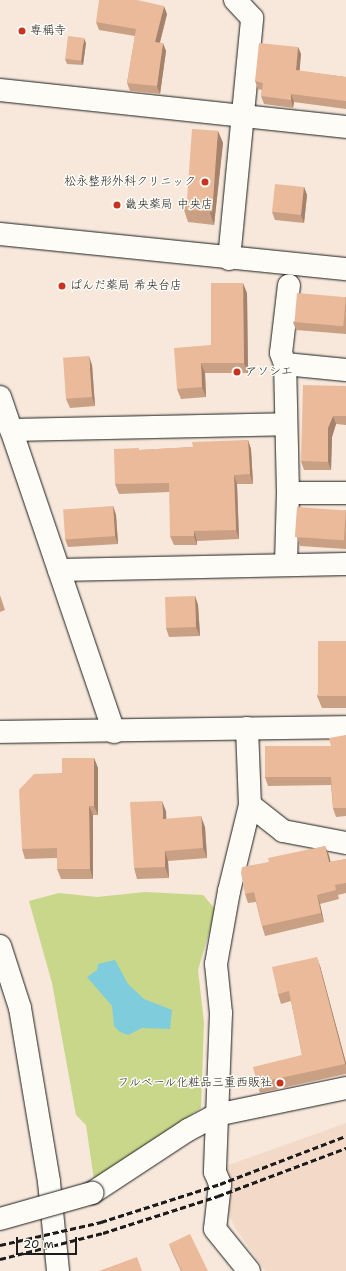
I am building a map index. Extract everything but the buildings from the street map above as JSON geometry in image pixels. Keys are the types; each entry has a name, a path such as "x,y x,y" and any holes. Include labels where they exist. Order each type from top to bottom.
{"street":[{"path":"229,259 252,18 235,0"},
{"path":"0,90 243,114 346,127"},
{"path":"0,234 229,259 346,269"},
{"path":"286,564 288,493 285,364 281,353 289,285"},
{"path":"285,364 346,370"},
{"path":"0,397 114,732"},
{"path":"11,430 286,424"},
{"path":"288,493 346,493"},
{"path":"59,570 286,564 346,564"},
{"path":"0,732 114,732 346,727"},
{"path":"247,728 250,805 229,891 216,964 221,1014 215,1172 220,1184 215,1228 249,1271"},
{"path":"250,805 282,831 346,843"},
{"path":"0,946 20,1008 49,1182 58,1271"},
{"path":"0,1219 92,1193 188,1130 216,1115 346,1088"}],"shaded area":[{"path":"346,1123 346,1271 265,1271 235,1228 225,1205 223,1167"}],"green space":[{"path":"145,892 203,895 216,910 198,970 204,1023 201,1108 94,1180 86,1125 76,1115 52,983 29,901 59,893 97,897"}],"water":[{"path":"115,960 128,984 144,999 172,1010 170,1029 142,1028 128,1035 120,1032 114,1026 112,1006 87,977 97,970 98,964"}],"railway":[{"path":"0,1245 101,1222 220,1184 346,1136"},
{"path":"0,1259 103,1233 218,1196 346,1148"}],"place":[{"name":"専稱寺","path":"22,31"},
{"name":"松永整形外科クリニック","path":"205,182"},
{"name":"畿央薬局 中央店","path":"117,205"},
{"name":"ぱんだ薬局 希央台店","path":"62,286"},
{"name":"アソシエ","path":"237,372"},
{"name":"フルベール化粧品三重西販社","path":"280,1083"}]}
